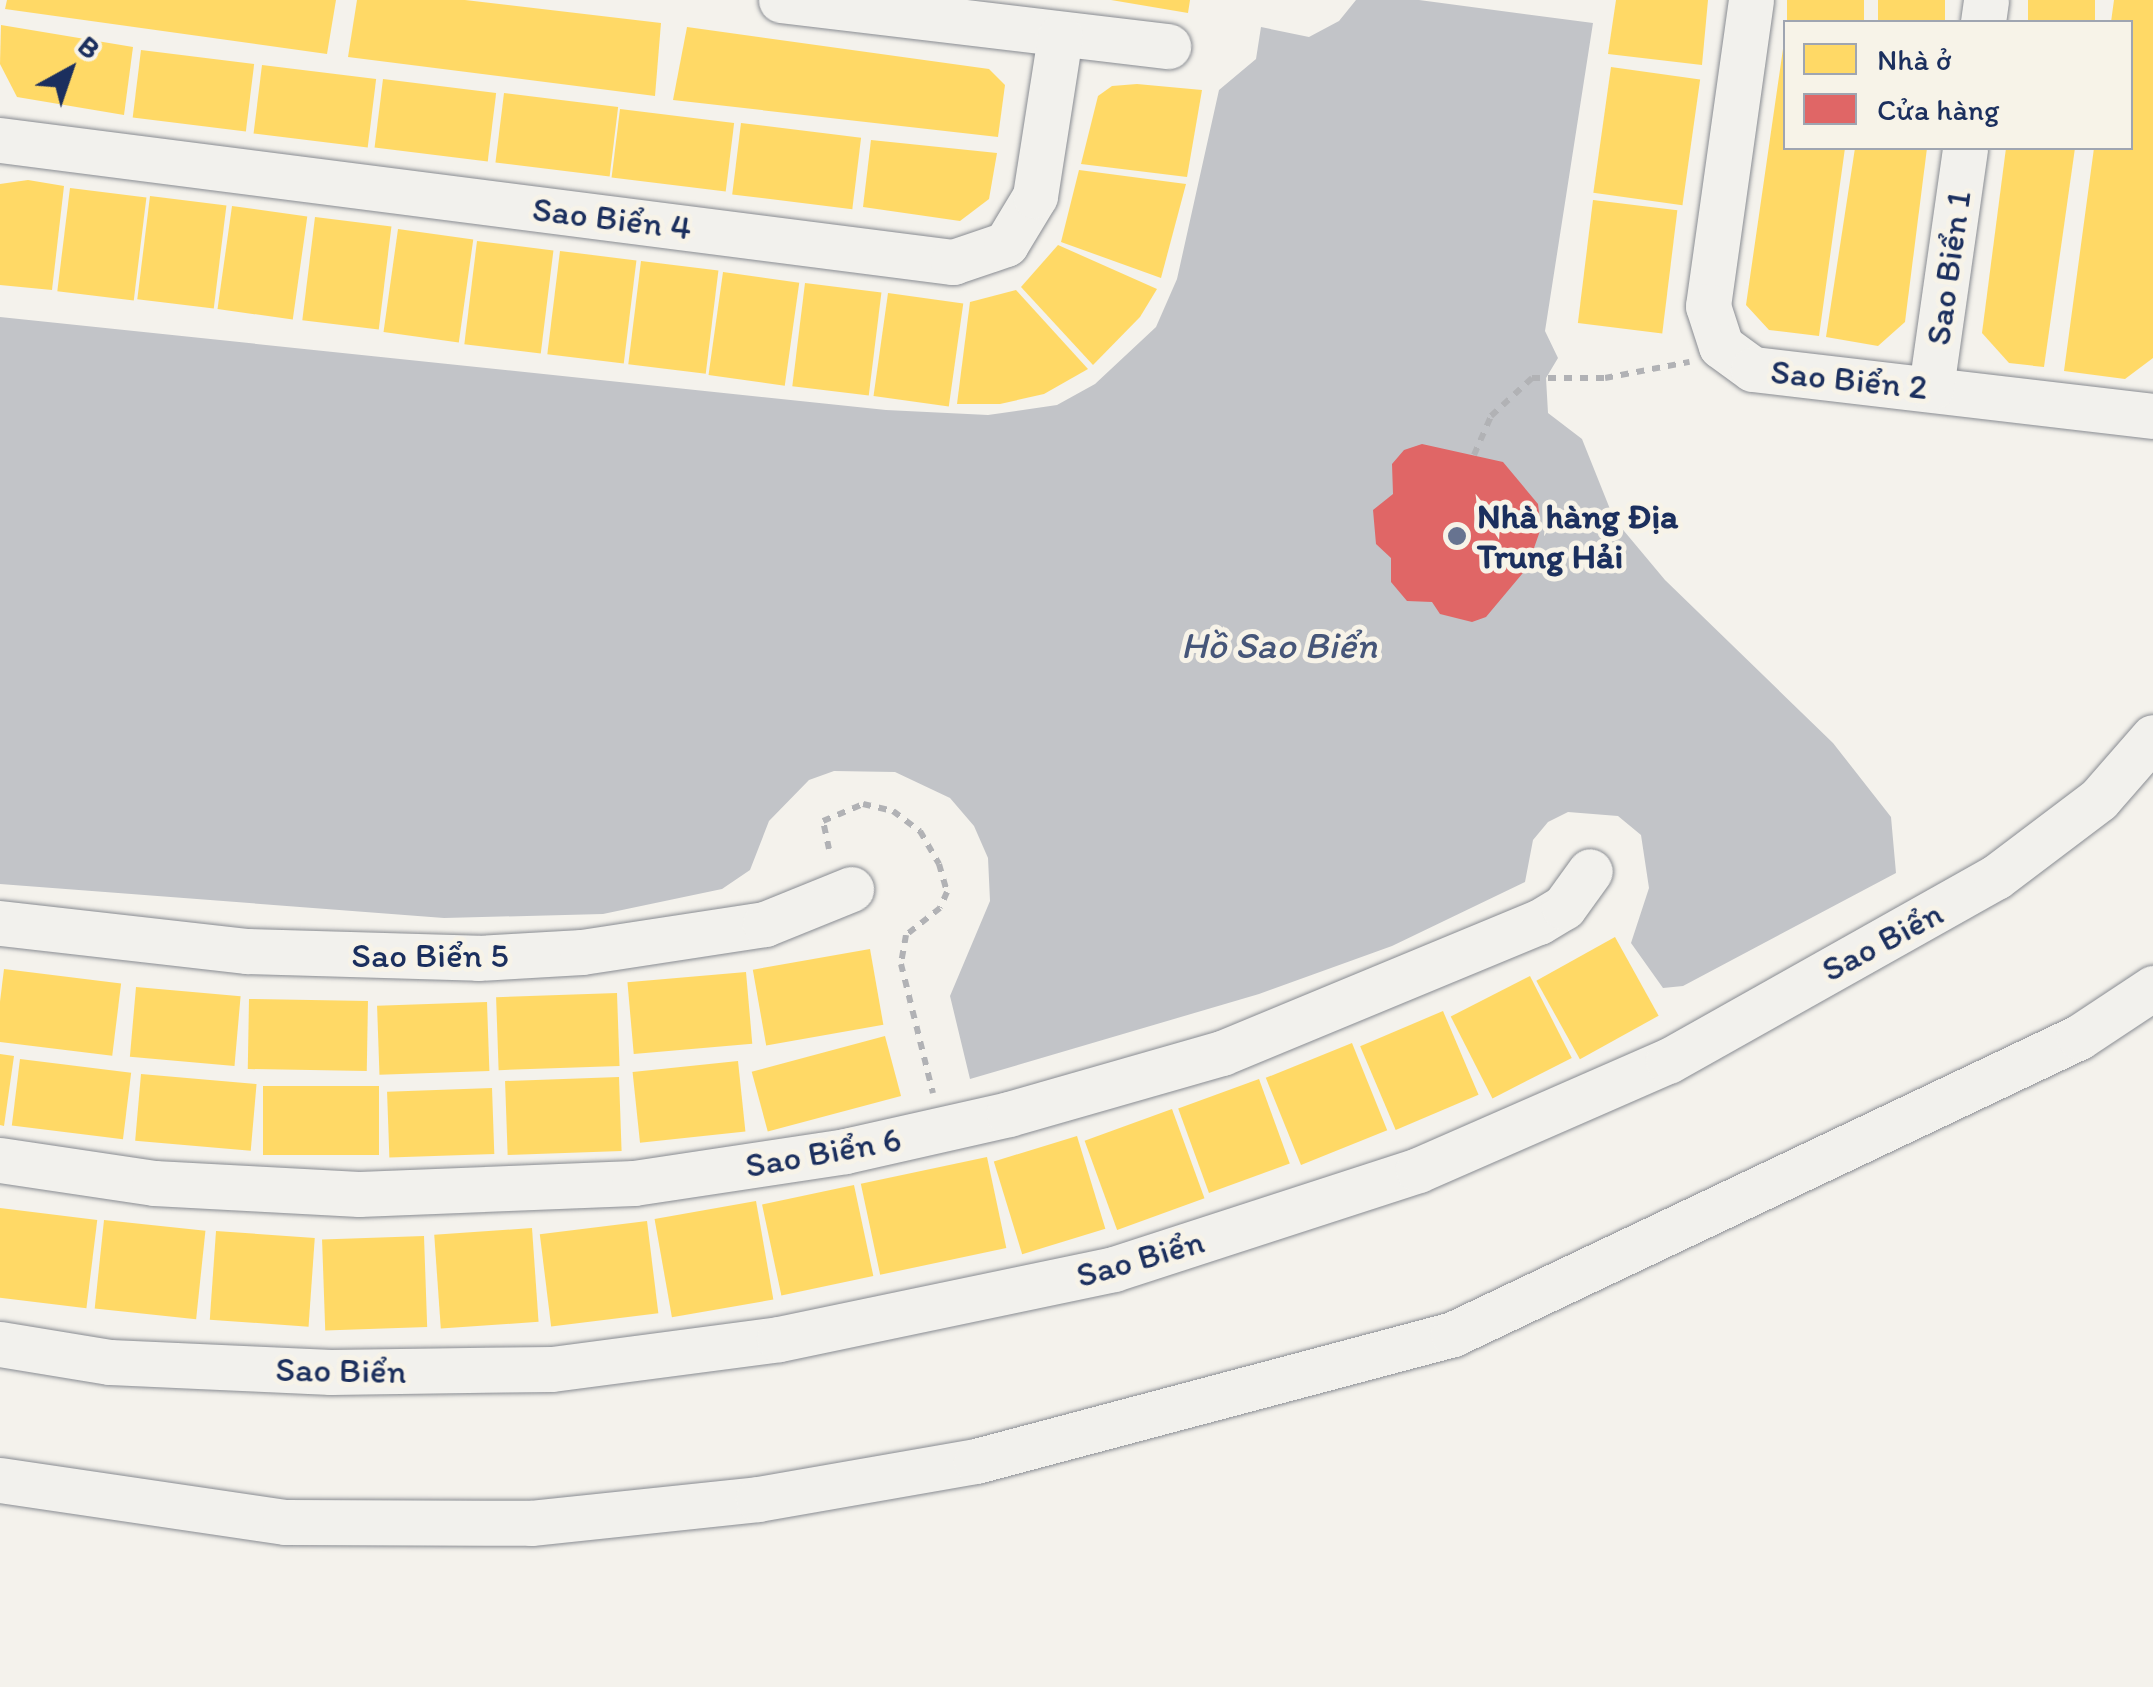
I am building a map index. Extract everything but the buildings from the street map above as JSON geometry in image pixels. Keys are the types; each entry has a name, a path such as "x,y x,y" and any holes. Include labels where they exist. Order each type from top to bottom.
{"lane":[{"path":"781,0 1168,46"},
{"name":"Sao Biển 2","path":"1751,0 1708,306 1721,346 1752,369 2153,416"},
{"name":"Sao Biển 4","path":"0,140 953,262 1006,244 1036,196 1060,36"},
{"name":"Sao Biển 1","path":"1931,388 1965,150"},
{"name":"Sao Biển","path":"0,1344 110,1362 294,1370 552,1369 779,1339 1114,1270 1418,1170 1668,1060 1996,877 2099,799 2153,736"},
{"name":"Sao Biển 6","path":"0,1160 154,1182 359,1194 634,1183 844,1151 1009,1114 1222,1052 1539,922 1564,906 1590,871"},
{"name":"Sao Biển 5","path":"0,922 248,951 478,958 582,952 733,930 809,912 852,889"},
{"path":"0,1480 285,1522 531,1523 758,1500 976,1462 1453,1334 2080,1036 2153,988"}],"path":[{"path":"1474,455 1491,416 1532,378 1656,370 1721,346"},
{"path":"829,849 822,822 864,804 893,810 920,831 939,864 947,892 940,908 906,935 901,964 936,1104"}],"water":[{"name":"Hồ Sao Biển","path":"1356,0 1419,0 1593,23 1545,331 1558,358 1546,378 1548,413 1582,439 1614,519 1665,580 1833,743 1891,817 1896,873 1683,986 1663,988 1631,943 1649,888 1641,835 1618,816 1568,812 1548,822 1533,840 1525,882 1392,946 1259,994 970,1079 950,996 990,901 988,858 974,826 950,798 895,772 834,771 809,780 769,821 750,870 722,889 603,914 444,918 0,884 0,317 886,410 988,415 1057,405 1095,384 1156,327 1177,279 1219,90 1256,59 1261,27 1309,37 1339,21"}],"place":[{"name":"Nhà hàng Địa Trung Hải","path":"1457,536"}]}
